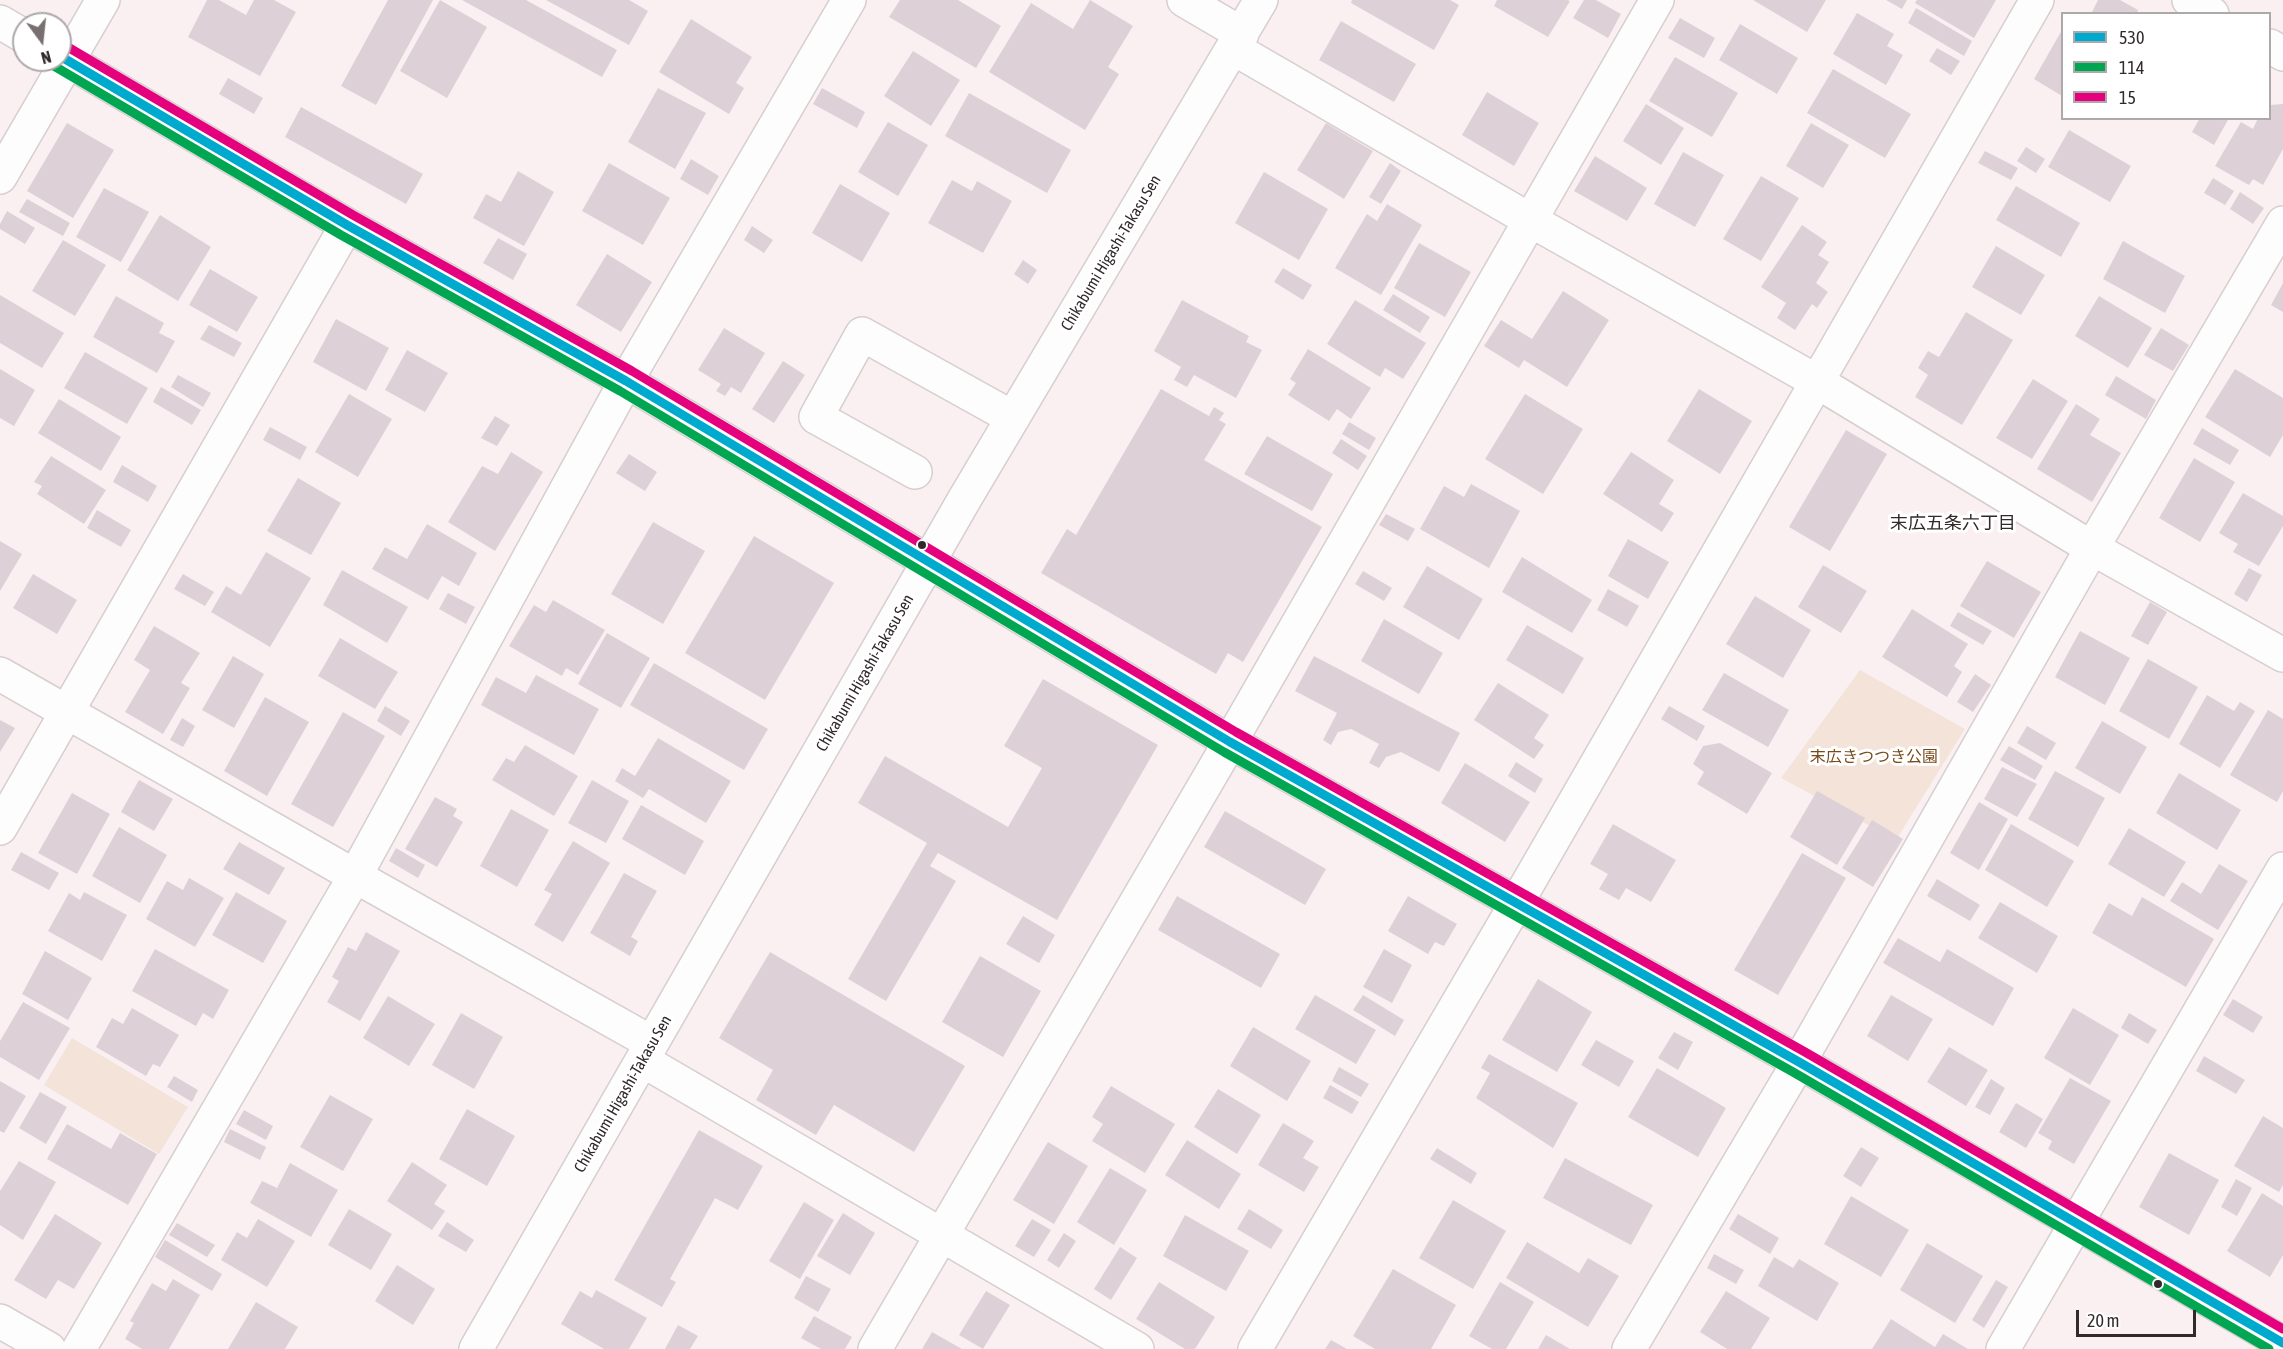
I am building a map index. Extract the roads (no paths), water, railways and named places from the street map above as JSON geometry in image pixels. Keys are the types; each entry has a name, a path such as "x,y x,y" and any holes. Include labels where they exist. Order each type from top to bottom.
{"street":[{"path":"72,46 102,0"},
{"path":"79,1349 355,876 626,381 849,0"},
{"path":"1184,0 1237,41 1530,220 1816,381 2092,548 2283,655"},
{"name":"Chikabumi Higashi-Takasu Sen","path":"476,1349 929,562 1261,0"},
{"path":"875,1349 1230,742 1657,0"},
{"path":"1255,1349 1516,904 2037,0"},
{"path":"2189,0 2209,12"},
{"path":"72,63 347,225 626,381 1230,742 1799,1062 2283,1343"},
{"path":"0,177 56,72"},
{"path":"1629,1349 1799,1062 2092,548 2283,223"},
{"path":"0,828 347,225"},
{"path":"915,472 816,417 862,334 1013,418"},
{"path":"0,674 355,876 647,1051 941,1234 1137,1349"},
{"path":"2003,1349 2283,869"},
{"path":"0,1321 49,1349"}],"district":[{"name":"末広五条六丁目","path":"1953,523"}],"park label":[{"name":"末広きつつき公園","path":"1874,757"}]}
